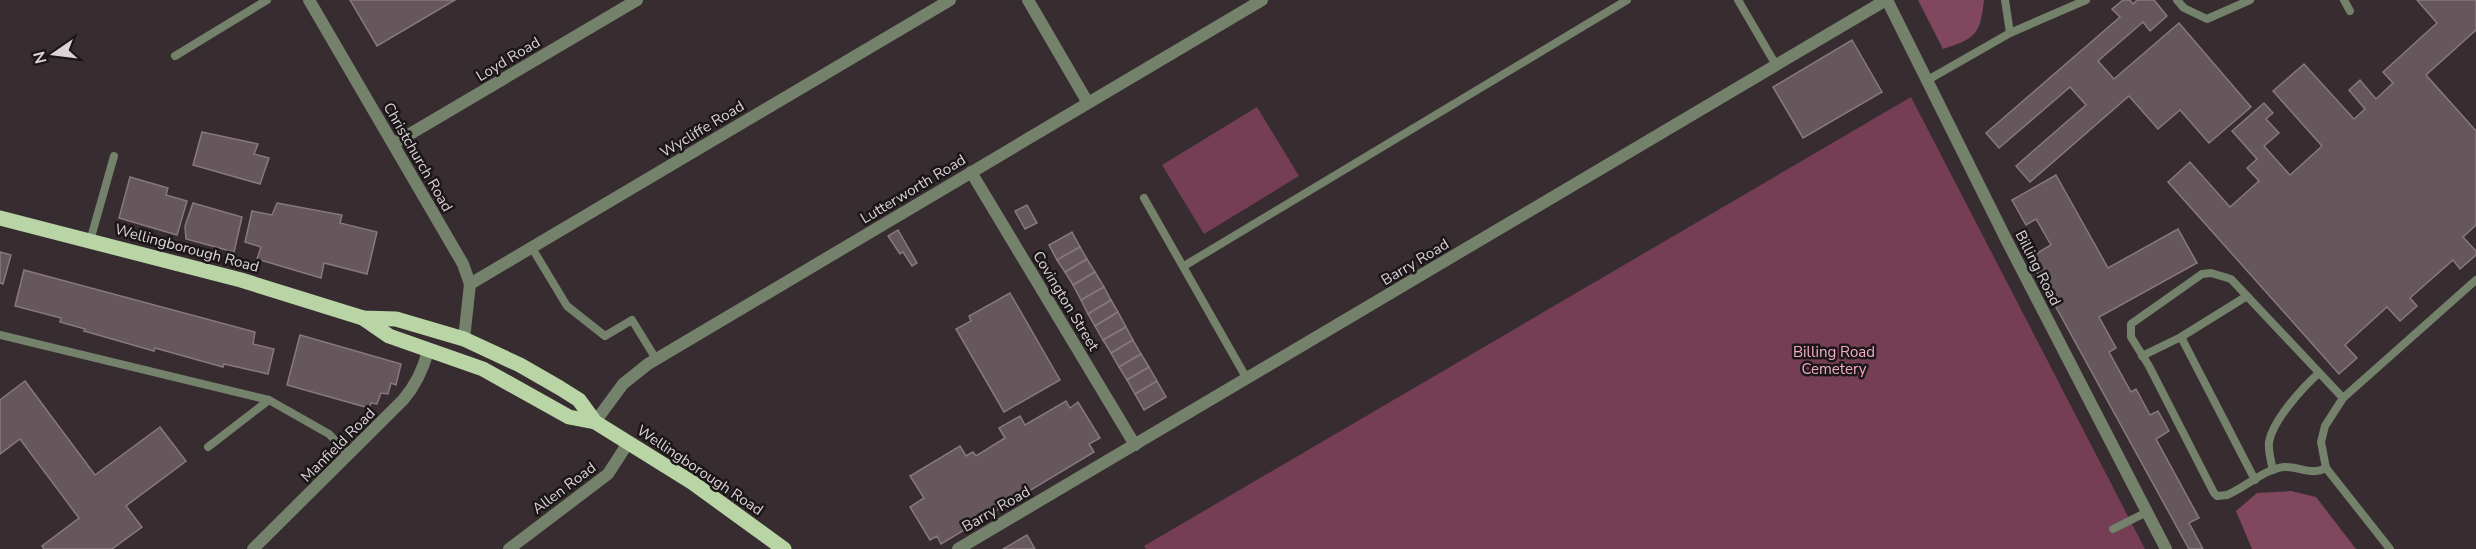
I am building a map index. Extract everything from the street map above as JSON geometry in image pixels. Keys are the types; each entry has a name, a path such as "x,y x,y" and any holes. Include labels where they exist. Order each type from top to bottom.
{"main road":[{"name":"Wellingborough Road","path":"0,218 241,280 363,318 396,319 464,339 520,365 579,400 595,422 693,483 784,549"},
{"name":"Wellingborough Road","path":"363,318 389,336 483,369 569,417 595,422"},
{"name":"Wellingborough Road","path":"464,339 467,350 483,369"}],"street":[{"name":"Christchurch Road","path":"309,0 463,264 470,284 464,339"},
{"name":"Loyd Road","path":"393,144 637,0"},
{"name":"Wycliffe Road","path":"470,284 950,0"},
{"path":"1028,0 1088,103"},
{"name":"Lutterworth Road","path":"595,422 623,384 656,359 1262,0"},
{"name":"Barry Road","path":"958,549 1886,0"},
{"name":"Billing Road","path":"1886,0 2166,549"},
{"name":"Covington Street","path":"971,172 1135,445"},
{"name":"Manfield Road","path":"253,549 350,455 414,387 425,366 428,351"},
{"name":"Allen Road","path":"514,548 609,474 628,443"}],"lane":[{"path":"176,56 267,0"},
{"path":"1184,266 1627,0"},
{"path":"1738,0 1776,65"},
{"path":"2006,0 2010,33"},
{"path":"2064,9 2067,0"},
{"path":"1926,81 2010,33 2086,0"},
{"path":"2177,0 2184,8 2207,19 2250,0"},
{"path":"2344,0 2350,11"},
{"path":"90,241 114,156"},
{"path":"1144,198 1247,379"},
{"path":"532,248 567,306 605,336 632,320 656,359"},
{"path":"2326,468 2319,472 2311,472 2282,467 2227,495 2217,496 2131,337 2131,324 2202,274 2221,275 2231,279 2343,398"},
{"path":"2390,549 2326,468 2321,442 2325,426 2343,398 2476,280"},
{"path":"2142,356 2181,337 2247,296"},
{"path":"0,334 269,400 329,434 350,455"},
{"path":"2181,337 2255,480"},
{"path":"2273,470 2269,442 2274,430 2299,391 2319,373"},
{"path":"208,447 269,400"},
{"path":"2113,529 2146,512"}],"green space":[{"name":"Billing Road Cemetery","path":"1911,97 2145,549 1146,549 1144,546"},
{"path":"1257,107 1299,176 1204,234 1162,165"}],"shaded area":[{"path":"1918,0 1984,0 1981,21 1969,38 1943,49"},
{"path":"2291,491 2316,497 2356,549 2252,549 2236,511 2257,493"}],"building":[{"path":"350,0 455,0 377,46"},
{"path":"2123,0 2130,0 2133,4 2137,0 2154,0 2167,16 2150,31 2143,22 2098,61 2114,79 2179,23 2251,107 2209,143 2180,110 2158,129 2129,96 2030,182 2016,166 2086,105 2070,87 1999,148 1986,133 2120,17 2112,9"},
{"path":"2417,0 2476,0 2476,30 2426,75 2476,131 2476,225 2463,237 2476,251 2476,255 2460,269 2453,260 2410,298 2417,306 2400,321 2387,307 2345,345 2357,358 2339,374 2168,182 2190,162 2230,207 2259,181 2247,168 2257,159 2232,131 2264,103 2273,113 2266,119 2279,133 2264,146 2290,175 2322,146 2273,91 2304,64 2354,119 2365,109 2349,90 2360,80 2376,99 2393,83 2383,72 2437,23"},
{"path":"1852,40 1882,92 1803,138 1773,87"},
{"path":"202,132 258,144 254,154 269,158 260,184 193,165"},
{"path":"2056,175 2108,268 2178,229 2197,263 2099,317 2116,348 2109,352 2131,392 2136,389 2150,415 2158,411 2169,431 2156,439 2199,518 2189,523 2203,549 2189,549 2029,258 2051,245 2036,219 2026,225 2012,200"},
{"path":"130,177 168,188 166,195 187,201 177,235 119,218"},
{"path":"193,203 242,217 234,252 186,239 185,226"},
{"path":"277,203 342,215 340,223 377,232 367,274 324,263 321,278 257,259 261,247 245,242 252,211 272,215"},
{"path":"1027,205 1037,223 1025,229 1015,211"},
{"path":"898,230 917,263 912,266 903,252 900,254 888,236"},
{"path":"1072,232 1080,247 1057,260 1049,245"},
{"path":"1080,247 1087,259 1065,272 1057,260"},
{"path":"0,252 11,255 3,284 0,283"},
{"path":"1087,259 1095,272 1073,285 1065,272"},
{"path":"24,270 255,332 253,344 274,349 268,374 224,364 223,367 155,348 154,351 84,331 85,329 60,322 61,318 15,306"},
{"path":"1095,272 1104,287 1081,300 1073,285"},
{"path":"1104,287 1111,300 1088,314 1081,300"},
{"path":"1010,293 1060,380 1004,412 956,329 971,321 969,316"},
{"path":"1111,300 1118,312 1095,326 1088,314"},
{"path":"1118,312 1126,327 1103,340 1095,326"},
{"path":"1126,327 1133,340 1111,353 1103,340"},
{"path":"300,335 401,364 396,385 391,383 388,394 381,393 377,404 371,403 369,408 287,385"},
{"path":"1133,340 1141,354 1119,367 1111,353"},
{"path":"1141,354 1149,367 1127,380 1119,367"},
{"path":"1149,367 1157,381 1135,394 1127,380"},
{"path":"25,381 95,475 160,427 186,461 126,506 142,527 112,549 44,549 42,546 79,518 20,439 0,454 0,400"},
{"path":"1157,381 1166,397 1144,410 1135,394"},
{"path":"1066,401 1070,408 1078,402 1100,438 1089,444 1094,452 941,544 937,536 930,540 910,507 924,498 910,476 960,446 966,456 973,452 976,456 1005,438 999,428 1020,416 1025,425"},
{"path":"1027,535 1035,549 1003,549"}]}
